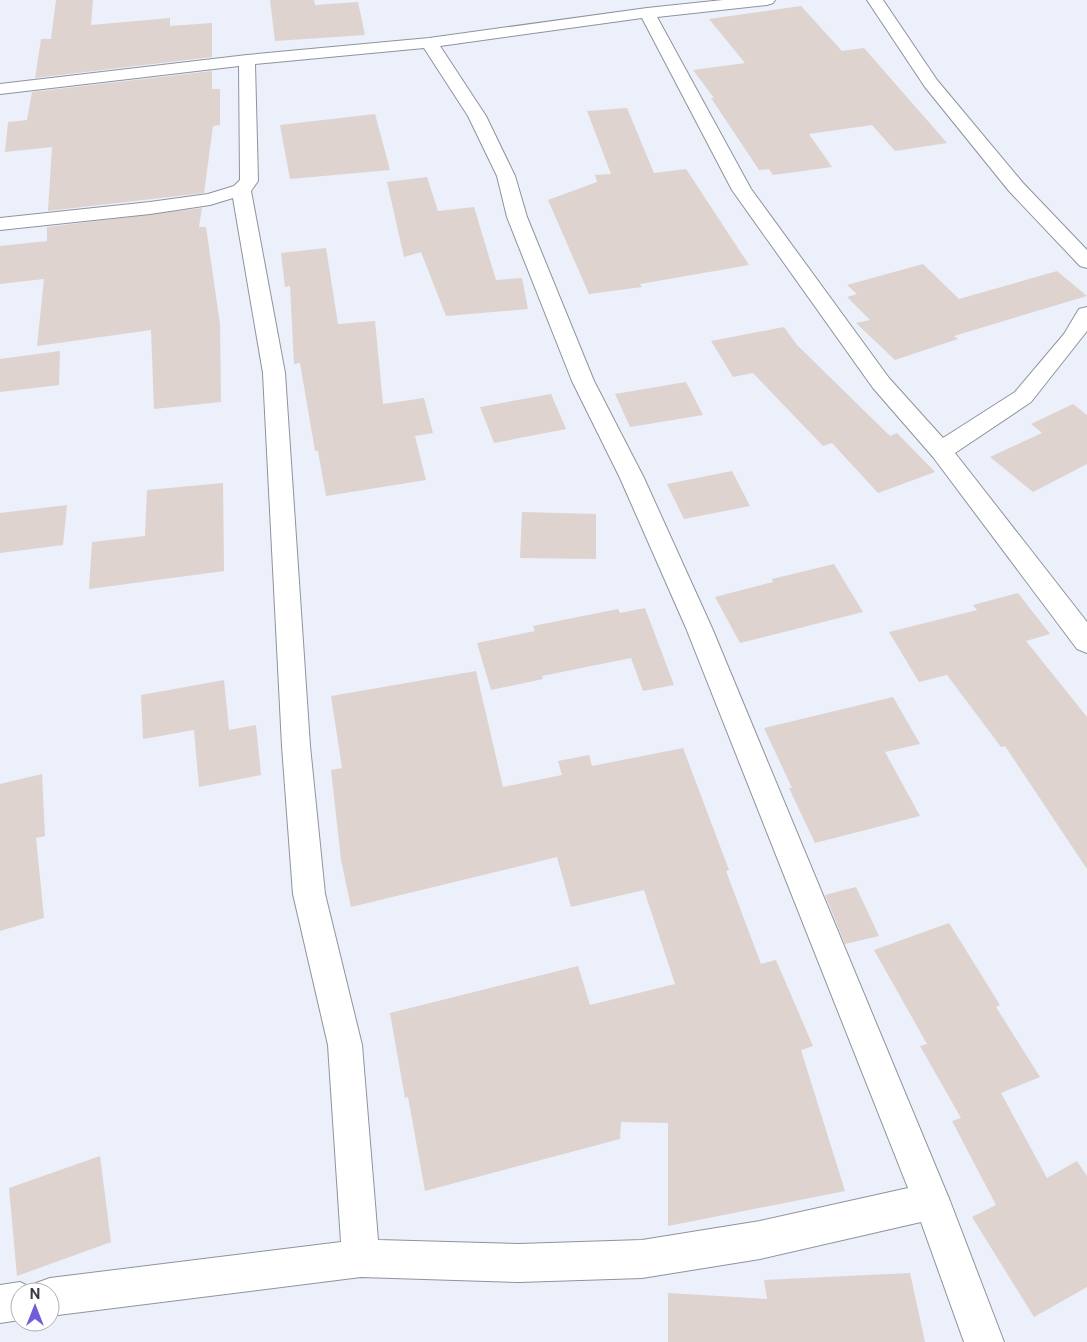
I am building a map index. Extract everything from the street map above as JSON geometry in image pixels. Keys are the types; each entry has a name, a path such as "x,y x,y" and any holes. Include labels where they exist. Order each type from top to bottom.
{"street":[{"path":"0,88 247,60 429,43 647,13 767,0"},
{"path":"875,0 931,83 1016,187 1087,262"},
{"path":"647,13 742,190 881,383 941,452 1084,634"},
{"path":"429,43 477,116 506,176 517,217 583,381 632,478 699,628 801,883 932,1201 984,1342"},
{"path":"0,224 150,208 210,199 241,190 249,181 247,60"},
{"path":"241,190 274,373 296,746 309,894 345,1045 361,1258"},
{"path":"941,452 1023,396 1072,338 1087,314"},
{"path":"60,1296 361,1258 519,1262 642,1259 760,1240 932,1201"}],"building":[{"path":"56,0 93,0 91,25 170,18 170,26 212,23 212,57 35,78 41,39 51,39"},
{"path":"270,0 314,0 315,5 358,2 365,35 275,41"},
{"path":"801,6 842,51 864,48 947,143 895,151 872,125 809,134 832,167 773,175 769,169 759,170 711,98 714,98 693,70 745,63 709,19"},
{"path":"212,71 212,89 220,89 220,125 213,126 204,193 48,211 52,147 5,152 8,122 27,120 32,92"},
{"path":"627,108 654,173 686,169 749,265 640,284 642,287 589,294 548,200 597,182 595,175 611,174 587,111"},
{"path":"375,114 390,170 290,179 280,125"},
{"path":"427,177 438,211 474,207 496,280 522,278 528,309 446,316 421,252 404,257 387,182"},
{"path":"202,208 199,227 206,227 220,324 221,402 154,409 151,330 37,346 44,279 0,284 0,246 47,241 47,227"},
{"path":"326,248 338,324 375,321 383,404 424,398 433,433 415,436 426,480 326,496 318,451 315,451 300,363 294,364 290,286 285,287 281,253"},
{"path":"923,264 959,299 1057,271 1087,296 954,336 958,339 895,360 856,323 870,320 847,297 857,294 847,285"},
{"path":"784,327 797,345 890,436 897,433 935,472 878,493 832,443 823,446 753,373 733,377 711,341"},
{"path":"60,351 59,385 0,392 0,359"},
{"path":"686,382 703,415 630,427 615,394"},
{"path":"551,394 566,429 494,443 480,407"},
{"path":"1073,404 1087,415 1087,464 1033,492 990,457 1042,433 1031,424"},
{"path":"732,471 750,506 684,519 667,484"},
{"path":"223,483 224,571 89,589 92,542 145,536 147,490"},
{"path":"67,505 63,545 0,553 0,513"},
{"path":"522,512 596,514 596,559 520,558"},
{"path":"834,564 863,612 740,643 715,597 773,582 772,579"},
{"path":"1018,593 1050,634 1026,641 1087,717 1087,869 1005,746 1001,747 947,675 919,682 889,632 977,610 973,605"},
{"path":"645,608 674,685 643,691 631,658 542,676 543,679 491,690 477,643 535,631 533,626 618,609 620,613"},
{"path":"476,671 503,787 562,775 558,761 589,755 592,766 683,748 729,870 726,871 761,964 776,960 813,1046 801,1050 845,1191 668,1226 668,1123 621,1122 620,1139 425,1191 408,1097 405,1098 390,1013 578,966 590,1005 675,984 644,890 571,907 557,857 351,907 341,860 331,770 342,768 331,696"},
{"path":"224,680 229,730 256,725 261,775 199,787 194,730 143,739 141,695"},
{"path":"893,697 920,744 885,752 920,816 815,843 764,728"},
{"path":"42,774 45,836 36,838 44,918 0,931 0,784"},
{"path":"856,887 879,936 845,944 825,895"},
{"path":"949,923 1000,1005 996,1007 1040,1077 1001,1093 1047,1178 1077,1161 1087,1176 1087,1287 1034,1317 972,1217 996,1205 952,1121 961,1118 920,1046 927,1044 874,950"},
{"path":"100,1156 111,1242 17,1276 9,1188"},
{"path":"910,1273 925,1342 668,1342 668,1293 767,1299 764,1280"}]}
